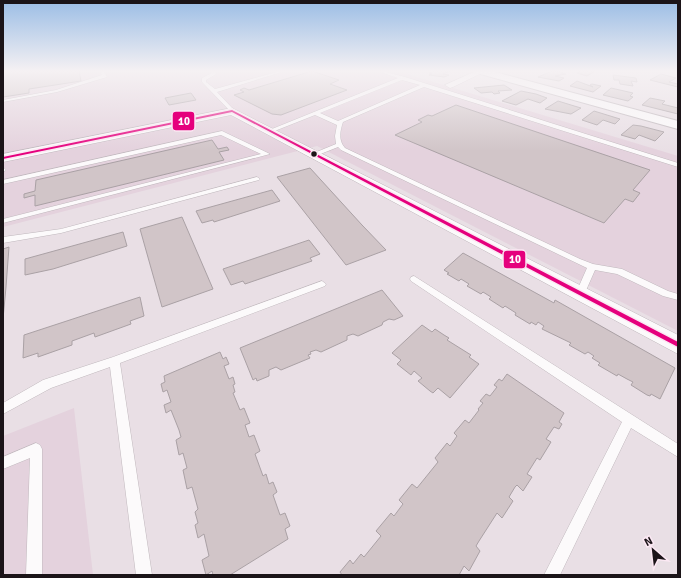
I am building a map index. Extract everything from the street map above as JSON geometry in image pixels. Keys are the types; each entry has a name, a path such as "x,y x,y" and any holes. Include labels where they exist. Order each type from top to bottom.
{"street":[{"path":"579,98 678,125"},
{"path":"3,158 124,138 239,115 678,345"},
{"path":"3,169 124,138"}],"lane":[{"path":"3,102 22,98"},
{"path":"221,98 239,115"},
{"path":"270,131 353,98"},
{"path":"394,98 343,120 340,124 337,141 339,145 343,149 577,261 592,267 619,271 666,294 678,297"},
{"path":"465,98 678,166"},
{"path":"316,113 340,124"},
{"path":"3,182 222,133 267,154 3,221"},
{"path":"316,154 339,145"},
{"path":"3,240 60,230 257,179"},
{"path":"581,293 592,267"},
{"path":"414,279 678,451"},
{"path":"3,408 47,384 114,361 322,284"},
{"path":"114,361 144,575"},
{"path":"552,575 629,420"},
{"path":"3,463 36,449 34,575"}],"shaded area":[{"path":"3,98 486,98 678,156 678,331 317,146 3,227"},
{"path":"74,408 93,575 3,575 3,436"}],"building":[{"path":"165,98 195,98 196,100 169,105"},
{"path":"240,98 326,98 281,115 272,114"},
{"path":"508,98 547,98 540,103 528,99 516,105 502,101"},
{"path":"615,98 632,98 628,101"},
{"path":"650,98 665,101 662,104 678,108 678,114 642,105"},
{"path":"558,101 581,108 571,114 545,109"},
{"path":"456,105 650,170 633,190 640,193 633,202 625,199 604,223 395,135 422,122 418,120 428,115 432,116"},
{"path":"594,111 620,119 615,124 603,120 597,125 582,120"},
{"path":"633,125 664,132 655,141 639,135 635,139 621,135"},
{"path":"212,140 218,149 227,147 229,150 219,152 224,160 35,206 35,195 24,198 24,194 35,191 36,180"},
{"path":"310,168 386,250 346,265 277,177"},
{"path":"272,190 280,201 214,222 213,220 202,223 196,211"},
{"path":"182,217 213,289 162,307 140,229"},
{"path":"123,232 127,246 53,269 25,275 25,259"},
{"path":"309,240 320,254 310,258 312,261 245,284 243,281 231,285 223,269"},
{"path":"9,247 6,287 3,319 3,249"},
{"path":"463,253 554,303 555,300 675,368 660,399 651,394 650,396 647,395 631,385 633,382 618,374 617,376 598,365 600,363 592,358 594,356 588,352 585,354 569,345 571,343 542,329 544,326 538,322 536,325 531,322 530,324 515,315 516,313 505,306 503,308 489,299 491,297 483,292 481,294 467,286 469,284 461,279 459,281 447,274 449,273 444,270"},
{"path":"382,290 403,316 394,320 389,319 383,322 382,325 358,336 353,334 347,336 347,340 321,352 316,350 310,352 311,354 308,355 310,358 281,370 276,367 269,370 269,376 257,381 256,378 253,380 240,348"},
{"path":"140,297 144,316 130,321 131,324 95,337 94,333 72,341 72,345 38,357 38,353 23,358 24,335"},
{"path":"422,325 432,332 435,329 449,338 447,340 471,355 469,357 479,364 450,398 438,388 433,393 430,391 418,381 422,378 414,371 411,375 397,364 401,360 392,353"},
{"path":"220,352 223,359 226,357 229,364 224,366 229,379 233,377 235,392 233,393 240,410 244,408 250,423 245,425 249,437 254,435 260,451 255,454 263,476 266,474 269,484 273,482 277,492 273,495 280,515 285,513 290,526 285,529 288,539 230,575 213,575 212,571 206,575 202,560 209,556 204,534 198,538 195,525 198,523 195,512 198,509 192,487 187,489 183,470 187,468 183,453 179,455 176,440 181,437 171,410 166,413 164,405 171,402 167,390 163,392 161,384 165,382 164,376"},
{"path":"507,374 564,413 559,422 562,424 559,429 554,427 546,439 551,442 540,460 537,458 527,474 532,477 523,491 517,485 515,487 509,497 513,501 502,518 497,513 479,541 476,546 480,551 469,571 464,566 459,575 342,575 340,572 350,560 353,564 361,554 364,557 381,536 376,531 391,513 394,516 403,504 399,500 412,484 417,488 438,462 435,458 447,443 450,446 457,436 454,433 465,420 469,423 483,403 480,401 486,394 490,396 497,387 494,385 499,379 502,381"}],"transit line":[{"name":"10","path":"3,158 232,111 678,345"}]}
